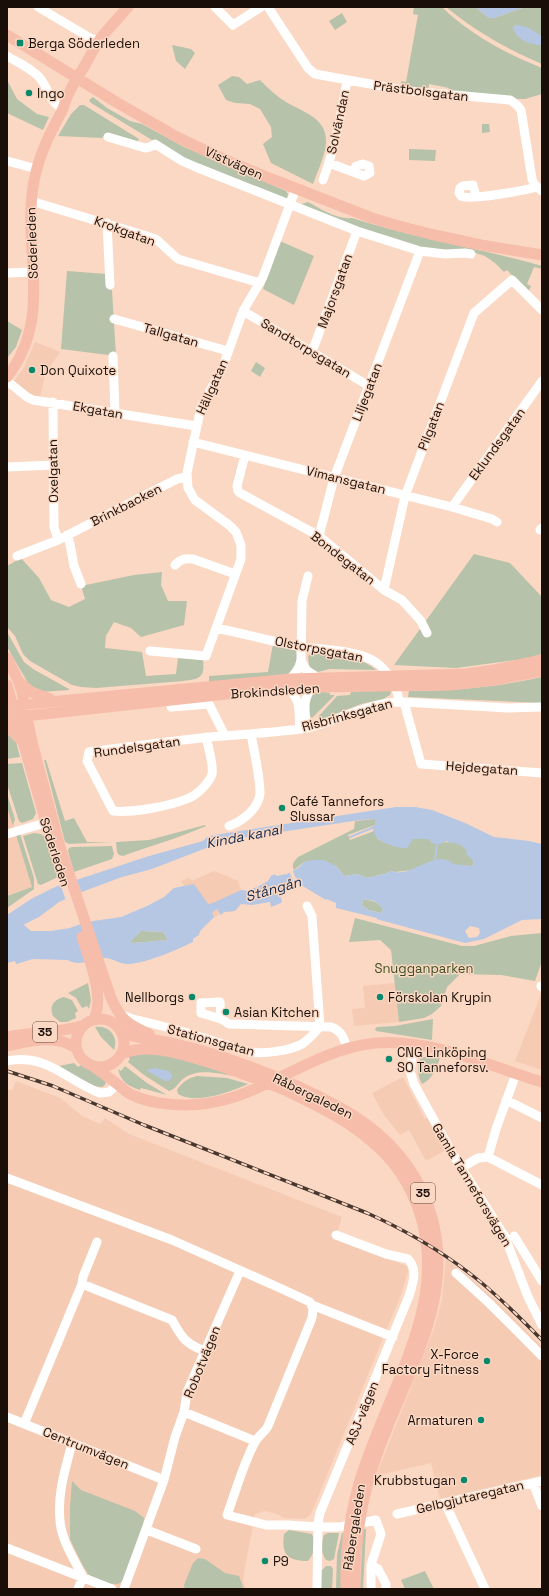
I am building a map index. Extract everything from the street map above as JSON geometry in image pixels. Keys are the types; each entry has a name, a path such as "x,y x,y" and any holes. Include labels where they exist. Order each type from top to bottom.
{"main road":[{"name":"Söderleden","path":"7,377 22,355 30,335 34,310 31,200 37,169 46,142 63,109 75,95 80,80 100,40 128,7"},
{"name":"Söderleden","path":"80,80 109,37 112,27"},
{"name":"Vistvägen","path":"7,35 177,137 221,158 372,218 430,234 481,245 542,255"},
{"name":"Vistvägen","path":"481,245 542,262"},
{"name":"Söderleden","path":"7,658 18,680 15,705 16,716 27,742 49,822 107,1004 119,1029"},
{"name":"Brokindsleden","path":"408,681 441,675 501,669 542,660"},
{"name":"Brokindsleden","path":"15,705 56,700 316,682 408,681 450,685 494,680 542,670"},
{"path":"18,680 31,692 56,700"},
{"name":"Brokindsleden","path":"16,716 290,684"},
{"name":"Söderleden","path":"7,685 15,705"},
{"path":"7,726 27,742 41,719 52,713"},
{"name":"Söderleden","path":"97,972 119,1013 128,1024 134,1028 170,1042"},
{"name":"Söderleden","path":"94,1019 98,1012 97,972"},
{"name":"35","path":"7,1037 63,1030 82,1026 94,1019 106,1019 119,1029"},
{"name":"35","path":"82,1026 77,1034 76,1048 81,1058 97,1067 108,1065 119,1057"},
{"path":"118,1084 115,1069 124,1045 119,1029"},
{"name":"Råbergaleden","path":"119,1029 130,1036 170,1042 220,1057 267,1074 335,1115 367,1137 390,1159 405,1181 417,1204 425,1229 429,1263 428,1280 421,1315 409,1352 368,1456 357,1493 349,1538 346,1589"},
{"name":"35","path":"7,1046 35,1041 52,1040 66,1042 76,1048"},
{"path":"91,1065 130,1094 155,1102 178,1106 207,1104 234,1098 347,1049 384,1043 414,1045 457,1054 542,1082"},
{"name":"Råbergaleden","path":"119,1057 146,1049 172,1052 256,1079 283,1085 338,1106 358,1118 387,1141 407,1165 421,1187 431,1213 437,1242 438,1281 436,1296 431,1317 368,1482 358,1536 355,1589"}],"street":[{"path":"38,7 92,39 100,40"},
{"path":"215,7 233,25 261,7"},
{"name":"Prästbolsgatan","path":"268,7 308,68 315,74 409,91 510,100 515,103 521,110 532,179 540,189"},
{"path":"7,56 37,75 42,81 52,100 63,109"},
{"name":"Solvändan","path":"322,180 330,163 347,81"},
{"name":"Vistvägen","path":"108,138 145,148 150,148 155,144 182,161 198,168 357,231 420,250 444,254 471,254"},
{"path":"7,161 37,169"},
{"name":"Solvändan","path":"330,163 354,171"},
{"name":"Hällgatan","path":"150,651 206,656 241,555 241,545 238,536 229,526 195,500 188,488 186,477 192,442 201,407 222,369 243,311 260,283 267,267 296,188"},
{"path":"476,197 540,189"},
{"name":"Krokgatan","path":"31,200 157,240 180,260 260,283"},
{"path":"107,223 110,285"},
{"name":"Majorsgatan","path":"312,352 357,231"},
{"name":"Liljegatan","path":"319,536 334,478 420,250"},
{"path":"7,273 33,272"},
{"name":"Pilgatan","path":"384,590 410,482 474,313 512,280 542,310"},
{"name":"Sandtorpsgatan","path":"243,311 369,386"},
{"name":"Tallgatan","path":"114,319 228,351"},
{"path":"113,356 115,413"},
{"name":"Ekgatan","path":"7,381 30,399 196,426"},
{"name":"Eklundsgatan","path":"452,507 542,381"},
{"name":"Oxelgatan","path":"53,402 54,527 58,540"},
{"name":"Vimansgatan","path":"192,442 452,507 492,519 497,522"},
{"name":"Bondegatan","path":"245,455 237,486 238,491 319,536 384,590 402,600 421,621 427,633"},
{"path":"7,467 53,465"},
{"name":"Brinkbacken","path":"17,556 58,540 177,480 186,477"},
{"path":"67,535 74,566 81,584"},
{"path":"175,565 186,558 193,559 235,574"},
{"path":"303,728 298,700 290,684 301,660 302,601 308,576"},
{"name":"Olstorpsgatan","path":"216,628 301,646 356,655 375,662 392,680 401,701 421,764"},
{"path":"301,660 306,670 316,682 307,694 305,700 303,728"},
{"name":"Risbrinksgatan","path":"226,736 303,728 326,723 372,706 401,701 508,708 542,707"},
{"path":"171,707 209,704 226,736"},
{"path":"230,826 241,821 250,813 260,794 251,734"},
{"name":"Rundelsgatan","path":"206,738 213,772 209,780 190,798 144,810 113,811 87,763 89,752 206,738 226,736"},
{"name":"Hejdegatan","path":"421,764 542,773"},
{"path":"7,834 49,822"},
{"path":"307,906 312,916 320,1026"},
{"name":"Stationsgatan","path":"119,1013 126,1018 178,1030 256,1053 272,1052 300,1045 311,1037 320,1026"},
{"name":"Stationsgatan","path":"221,1019 229,1024 331,1027 339,1031 344,1037 347,1049"},
{"name":"Gamla Tanneforsvägen","path":"414,1045 410,1071 414,1084 461,1168 505,1238 528,1297 542,1324"},
{"path":"7,1061 26,1059 45,1064 100,1093 109,1092 118,1084"},
{"path":"488,1157 516,1074"},
{"path":"506,1100 542,1118"},
{"path":"461,1168 478,1158 488,1157 542,1185"},
{"path":"7,1178 172,1240 307,1300 312,1305 393,1337"},
{"name":"ASJ-vägen","path":"317,1589 320,1513 393,1337 412,1288 415,1274 412,1263 403,1257 386,1254 336,1235"},
{"path":"514,1236 542,1281"},
{"path":"24,1424 38,1386 54,1356 97,1242"},
{"path":"518,1270 532,1266"},
{"name":"Robotvägen","path":"124,1589 147,1530 164,1480 175,1437 184,1412 187,1392 240,1271"},
{"path":"456,1273 490,1303 542,1356"},
{"path":"82,1284 172,1320 181,1337 204,1351"},
{"path":"312,1305 312,1318 283,1390 265,1432 255,1441 227,1515 266,1525 330,1528 376,1520 381,1534 370,1565 371,1589"},
{"path":"184,1412 255,1441"},
{"name":"Centrumvägen","path":"7,1417 164,1480"},
{"path":"72,1443 61,1495 60,1520 65,1540 84,1577"},
{"name":"Gelbgjutaregatan","path":"397,1514 542,1481"},
{"path":"532,1483 542,1506"},
{"path":"445,1503 485,1589"},
{"path":"147,1530 196,1549"},
{"path":"7,1548 112,1589"},
{"path":"370,1565 378,1569 386,1584 386,1589"},
{"path":"78,1589 84,1577"}],"shaded area":[{"path":"35,342 60,352 45,374 40,397 30,395 13,382 23,369"},
{"path":"7,807 14,828 7,830"},
{"path":"16,835 33,887 7,895 7,838"},
{"path":"214,871 238,881 241,890 240,904 235,911 224,912 210,920 190,885 184,886 181,881 189,878 192,881"},
{"name":"Förskolan Krypin","path":"395,983 399,1022 354,1026 352,1009 365,1008 363,986"},
{"path":"542,992 542,1070 515,1061"},
{"path":"403,1077 425,1119 428,1117 446,1150 426,1161 409,1130 400,1135 384,1115 372,1093"},
{"path":"16,1081 60,1098 82,1116 100,1124 105,1118 129,1134 342,1217 335,1239 407,1266 408,1271 402,1292 311,1514 305,1519 284,1518 277,1514 264,1511 255,1514 243,1581 246,1589 7,1589 7,1089 12,1090"},
{"path":"446,1259 466,1274 510,1313 542,1347 542,1475 440,1499 431,1463 376,1476 434,1329 442,1300"}],"green space":[{"path":"414,7 442,7 464,26 502,50 542,68 542,94 525,99 517,99 448,93 449,88 429,84 428,90 401,85 401,81 406,82 418,15 413,14"},
{"path":"446,7 475,7 489,18 494,18 525,7 542,7 542,64 492,39 468,24"},
{"path":"342,13 347,22 335,30 329,21"},
{"path":"172,45 191,49 195,53 185,69 176,61"},
{"path":"232,76 239,77 247,84 260,80 279,97 313,117 323,127 326,147 313,184 271,163 263,144 272,137 271,127 260,109 250,104 235,103 226,100 218,85"},
{"path":"7,80 17,99 37,114 49,117 43,130 7,113"},
{"path":"93,97 107,108 130,121 142,124 184,147 286,191 288,194 287,198 283,199 185,160 91,103 89,100"},
{"path":"80,105 84,105 139,139 136,144 104,136 102,138 58,136 71,114"},
{"path":"482,124 489,124 490,132 482,133"},
{"path":"409,149 436,150 435,161 409,160"},
{"path":"308,202 335,216 352,218 542,266 542,269 534,267 527,284 531,286 528,293 507,270 504,272 485,256 469,251 430,250 355,227 299,205"},
{"path":"280,241 314,256 294,305 263,289"},
{"path":"67,271 107,274 108,289 112,290 116,356 61,349"},
{"path":"7,321 22,330 16,347 7,358"},
{"path":"256,362 265,368 260,377 251,371"},
{"path":"474,554 510,563 542,597 542,654 524,659 456,668 394,665"},
{"path":"21,558 39,578 51,600 69,607 85,599 81,586 134,575 162,572 161,585 168,601 187,601 184,625 141,637 131,628 114,622 106,636 105,648 142,652 146,676 176,674 178,658 203,659 202,674 197,678 183,681 96,688 81,687 72,685 30,661 23,654 15,636 7,627 7,566"},
{"path":"7,632 24,662 69,690 40,692 28,683 7,647"},
{"path":"273,644 295,649 297,657 296,664 286,675 209,683 209,676 268,672"},
{"path":"312,653 362,661 376,670 330,669 318,672 309,665 308,656"},
{"path":"542,677 542,703 408,697 409,691 476,688"},
{"path":"318,691 335,695 312,718 309,715 307,702 312,693"},
{"path":"391,691 390,695 383,699 361,704 322,719 318,717 337,696 350,695 351,692"},
{"path":"7,731 16,742 20,757 7,759"},
{"path":"44,760 46,760 65,821 74,818 87,842 112,842 69,844 65,842"},
{"path":"22,763 36,813 33,819 22,823 19,821 7,784 7,764"},
{"path":"7,794 15,819 13,826 7,807"},
{"path":"375,819 375,825 348,835 350,840 374,831 378,839 385,843 413,839 429,839 432,843 453,842 465,848 474,861 472,866 453,865 435,860 411,870 392,871 367,878 357,874 344,876 336,866 317,860 304,862 294,870 293,865 298,857 354,829 355,821"},
{"path":"205,825 206,826 123,856 119,855 117,852 116,842 149,840"},
{"path":"34,833 41,834 45,837 58,877 41,885 38,884 23,836"},
{"path":"20,834 34,878 34,889 7,908 7,896 32,887 16,835"},
{"path":"112,846 114,854 112,859 74,872 68,851 69,848"},
{"path":"363,900 375,902 383,910 381,913 368,910 362,905"},
{"name":"Snugganparken","path":"355,918 462,946 474,946 511,936 542,933 542,961 535,981 501,975 460,974 447,987 441,1006 432,1014 424,1018 399,1022 391,950 380,940 349,942"},
{"path":"141,931 163,932 168,940 134,943 129,942"},
{"path":"88,983 91,1000 89,1009 87,1006 82,1008 76,998 68,993"},
{"path":"64,997 72,1000 78,1011 75,1013 76,1018 67,1022 60,1022 53,1016 52,1006 55,1001"},
{"path":"433,1019 432,1040 376,1031 375,1029 377,1027 395,1026"},
{"path":"95,1027 105,1028 112,1032 115,1040 114,1050 101,1037"},
{"path":"150,1053 174,1057 236,1076 209,1072 195,1073 183,1079 175,1088 169,1091 144,1075 128,1062 130,1059 128,1056"},
{"path":"428,1056 440,1058 436,1069 429,1080 422,1084 419,1078 418,1064 421,1058"},
{"path":"74,1063 78,1067 81,1065 101,1076 106,1081 105,1085 102,1087 91,1085 59,1066"},
{"path":"125,1066 147,1083 167,1095 141,1088 140,1090 129,1085 123,1080 118,1069 121,1071"},
{"path":"197,1076 227,1078 248,1084 223,1094 203,1098 185,1097 178,1094 177,1090 183,1083 188,1079"},
{"path":"72,1481 81,1490 135,1511 144,1518 143,1526 124,1580 118,1584 107,1584 89,1575 70,1539"},
{"path":"363,1529 366,1529 363,1589 360,1589"},
{"path":"289,1530 312,1534 314,1548 308,1561 295,1560 285,1552 283,1541 284,1534"},
{"path":"328,1533 339,1533 334,1559 330,1561 326,1560 322,1548 324,1535"},
{"path":"342,1533 345,1533 342,1589 336,1589 337,1555"},
{"path":"198,1558 205,1559 225,1573 239,1576 244,1589 185,1589 184,1585 193,1563"},
{"path":"326,1566 331,1566 333,1569 332,1589 321,1589 321,1571"},
{"path":"425,1571 434,1589 405,1589 401,1580"}],"water":[{"path":"475,7 525,7 494,18 489,18"},
{"path":"516,25 527,27 542,36 542,45 533,44 520,38 514,31 513,27"},
{"path":"396,807 415,807 432,810 465,823 494,837 542,844 542,919 522,920 484,939 465,943 336,908 336,903 327,899 326,900 301,885 281,893 281,903 271,907 270,902 252,905 241,904 235,911 224,912 221,915 217,909 212,913 214,917 200,931 199,935 193,939 193,942 153,959 126,964 105,958 82,963 67,960 33,959 16,964 15,961 7,963 7,915 31,899 55,887 149,856 203,841 207,837","holes":["375,819 375,825 372,826 377,838 391,845 400,848 407,848 413,839 429,839 432,843 440,844 447,841 462,846 466,850 466,854 474,861 472,866 453,864 447,860 440,859 407,871 392,871 367,878 357,874 344,876 336,866 324,860 313,860 304,862 298,868 287,874 276,876 275,874 271,876 268,881 248,891 241,890 213,903 208,904 194,884 174,888 164,897 121,917 86,922 70,928 51,931 31,931 24,925 39,917 59,902 87,890 122,877 152,869 227,840","363,900 369,900 377,903 383,910 381,913 368,910 362,905","470,926 479,928 480,933 477,937 469,938 465,931","141,931 163,932 168,940 134,943 130,942"]},
{"path":"155,1068 169,1071 173,1076 169,1081 165,1081 146,1070"}],"pier":[{"path":"292,869 300,888 297,889 289,871"},
{"path":"76,878 82,894 66,901 60,883"}],"waterway":[{"path":"350,837 372,828"},
{"path":"435,860 437,843"}],"railway":[{"path":"7,1071 53,1086 144,1125 367,1213 395,1226 435,1249 473,1276 500,1299 542,1340"}],"place":[{"name":"Berga Söderleden","path":"20,43"},
{"name":"Ingo","path":"29,93"},
{"name":"Don Quixote","path":"32,370"},
{"name":"Café Tannefors Slussar","path":"282,808"},
{"name":"Nellborgs","path":"192,997"},
{"name":"Förskolan Krypin","path":"380,997"},
{"name":"Asian Kitchen","path":"226,1012"},
{"name":"CNG Linköping SO Tanneforsv.","path":"389,1059"},
{"name":"X-Force Factory Fitness","path":"487,1361"},
{"name":"Armaturen","path":"481,1420"},
{"name":"Krubbstugan","path":"464,1480"},
{"name":"P9","path":"265,1561"}],"water label":[{"name":"Kinda kanal","path":"244,836"},
{"name":"Stångån","path":"273,889"}]}
